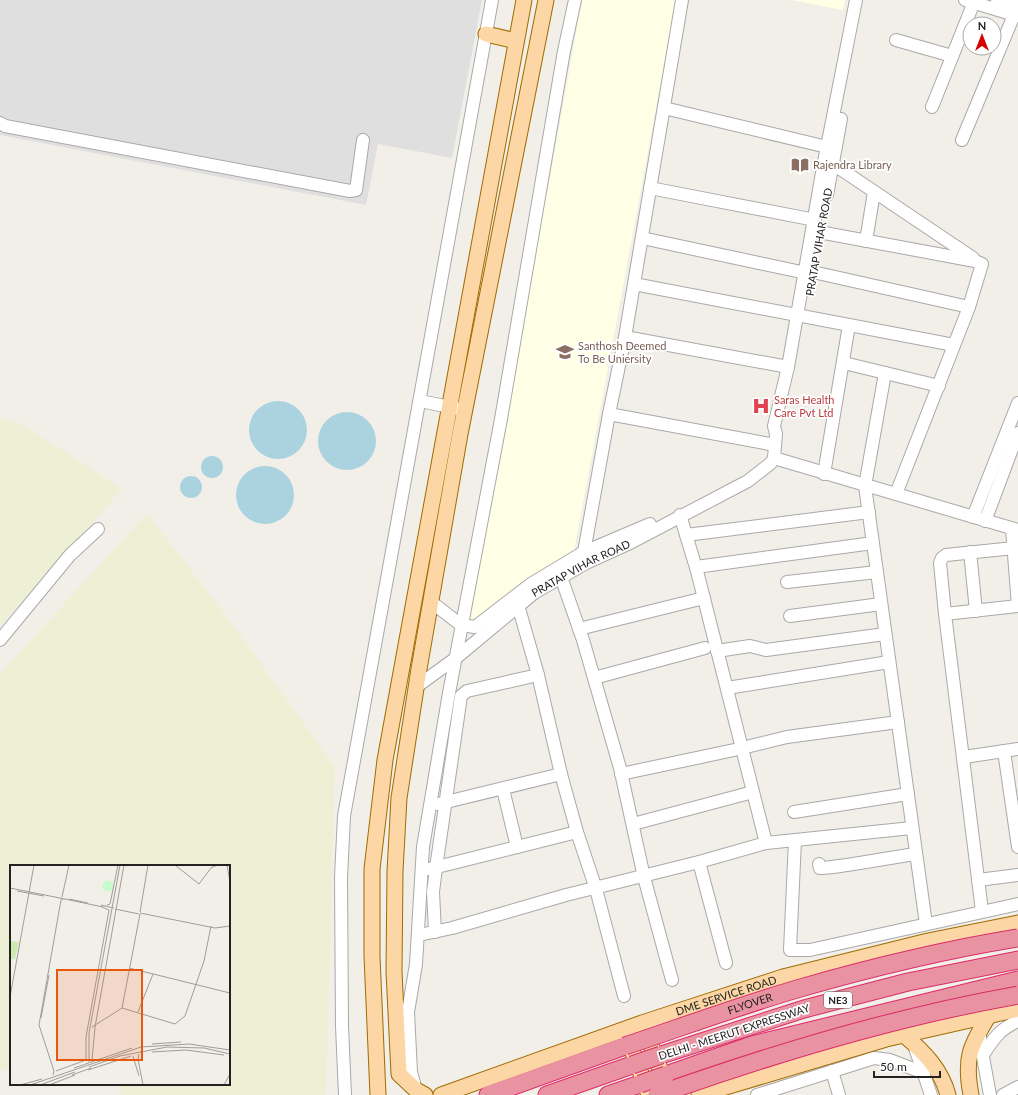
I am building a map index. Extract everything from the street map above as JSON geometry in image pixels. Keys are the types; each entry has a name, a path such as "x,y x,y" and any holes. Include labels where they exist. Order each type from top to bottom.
{"highway":[{"name":"FLYOVER","path":"488,1095 703,1019 797,989 899,962 1018,938"},
{"name":"DELHI - MEERUT EXPRESSWAY","path":"547,1095 661,1055 804,1009 908,982 1018,960"},
{"name":"DELHI - MEERUT EXPRESSWAY","path":"608,1095 644,1090 666,1075 752,1045 1018,980"},
{"path":"657,1095 749,1062 862,1029 1018,995"}],"main road":[{"path":"378,1095 372,956 372,859 385,760 524,0"},
{"path":"420,1092 399,1074 397,1059 394,972 396,860 399,798 430,601 465,410 546,0"},
{"path":"486,34 516,41"},
{"path":"372,859 396,860"},
{"name":"DME SERVICE ROAD","path":"441,1095 624,1029 784,977 935,940 1018,923"},
{"path":"699,1095 989,1015 1018,1009"},
{"path":"971,1095 967,1066 969,1054 980,1029 989,1015"},
{"path":"642,1023 670,1095"},
{"path":"624,1029 644,1090"},
{"path":"908,1038 928,1056 936,1068 948,1095"}],"street":[{"path":"345,1095 342,1026 341,877 344,816 420,401 434,314 491,0"},
{"path":"420,1092 410,1067 408,1012 419,935 422,870 430,807 451,697 461,624 501,420 564,51 575,0"},
{"path":"586,557 609,414 625,337 682,0"},
{"name":"PRATAP VIHAR ROAD","path":"809,272 833,164 856,0"},
{"name":"PRATAP VIHAR ROAD","path":"776,440 782,426 802,316 815,220 828,147 864,0"},
{"path":"997,0 1017,12"},
{"path":"932,106 952,56 970,1 1017,12"},
{"path":"962,140 1017,12"},
{"path":"896,40 952,56"},
{"path":"664,108 828,147"},
{"path":"0,123 5,126 350,191 356,190 363,140"},
{"path":"833,164 982,264 982,269 969,307 896,494"},
{"path":"650,188 815,220"},
{"path":"866,241 874,192"},
{"path":"819,232 979,262"},
{"path":"642,238 809,272 969,307"},
{"path":"634,284 954,345"},
{"name":"PRATAP VIHAR ROAD","path":"416,687 456,658 518,605 534,593 561,577 586,557 630,543 748,480 759,470 771,463 774,458 776,440 774,426 802,316"},
{"path":"824,474 844,363 849,325"},
{"path":"625,337 788,367"},
{"path":"844,363 939,386"},
{"path":"885,373 865,486 926,924"},
{"path":"420,401 465,410"},
{"path":"979,519 1018,403"},
{"path":"609,414 776,440"},
{"path":"979,519 1018,433"},
{"path":"774,458 1015,530 1014,548 1018,606 945,614"},
{"name":"PRATAP VIHAR ROAD","path":"461,624 472,628 478,626 531,584 746,474 759,470"},
{"path":"686,535 869,512"},
{"path":"680,515 696,567 727,688 738,749 753,792 766,843"},
{"path":"0,640 70,555 98,529"},
{"path":"696,567 873,543"},
{"path":"982,911 940,563 942,558 946,555 1014,548"},
{"path":"970,552 976,610"},
{"path":"787,582 877,572"},
{"path":"561,577 594,678 621,774 644,877 672,980"},
{"path":"579,629 704,598"},
{"path":"430,601 461,624"},
{"path":"790,616 881,604"},
{"path":"518,605 538,675 561,774 577,832 596,889 624,996"},
{"path":"717,651 750,646 766,650 886,634"},
{"path":"594,678 705,648"},
{"path":"727,688 889,662"},
{"path":"435,932 433,892 444,803 460,696 467,691 538,675"},
{"path":"621,774 787,737 898,722"},
{"path":"964,757 1018,749"},
{"path":"1004,751 1014,793 1018,840"},
{"path":"430,807 561,774"},
{"path":"503,789 517,847"},
{"path":"633,824 753,792"},
{"path":"794,812 908,794"},
{"path":"419,935 644,877 766,843 912,828"},
{"path":"422,870 436,868 577,832"},
{"path":"795,840 790,950 810,950 1018,904"},
{"path":"819,864 820,868 823,868 916,854"},
{"path":"699,862 726,963"},
{"path":"978,880 1018,875"},
{"path":"983,1055 995,1036 1005,1027 1018,1021"},
{"path":"980,1029 990,1095"},
{"path":"908,1038 924,1073 931,1095"},
{"path":"757,1095 794,1089 832,1071 868,1059 881,1058 924,1073"},
{"path":"832,1071 839,1095"},
{"path":"1003,1095 1018,1087"}],"shaded area":[{"path":"0,0 482,0 452,158 378,144 366,205 0,135"},
{"name":"Santhosh Deemed To Be Uniersity","path":"582,0 676,0 573,557 484,618 469,623"},
{"path":"792,0 845,0 843,10"},
{"path":"0,419 20,423 122,489 0,626"},
{"path":"147,513 237,630 335,767 326,1094 121,1095 117,1085 230,1085 230,865 10,865 10,1068 0,1071 0,674"}],"water":[{"path":"278,401 289,403 302,414 305,419 307,430 305,441 294,454 289,457 278,459 267,457 254,446 251,441 249,430 251,419 262,406 267,403"},
{"path":"347,412 358,414 371,425 374,430 376,441 374,452 363,465 358,468 347,470 336,468 323,457 320,452 318,441 320,430 331,417 336,414"},
{"path":"212,456 220,459 223,467 220,475 212,478 204,475 201,467 204,459"},
{"path":"265,466 276,468 289,479 292,484 294,495 292,506 281,519 276,522 265,524 254,522 241,511 238,506 236,495 238,484 249,471 254,468"},
{"path":"191,476 199,479 202,487 199,495 191,498 183,495 180,487 183,479"}],"place":[{"name":"Rajendra Library","path":"800,165"},
{"name":"Santhosh Deemed To Be Uniersity","path":"565,352"},
{"name":"Saras Health Care Pvt Ltd","path":"761,406"}]}
